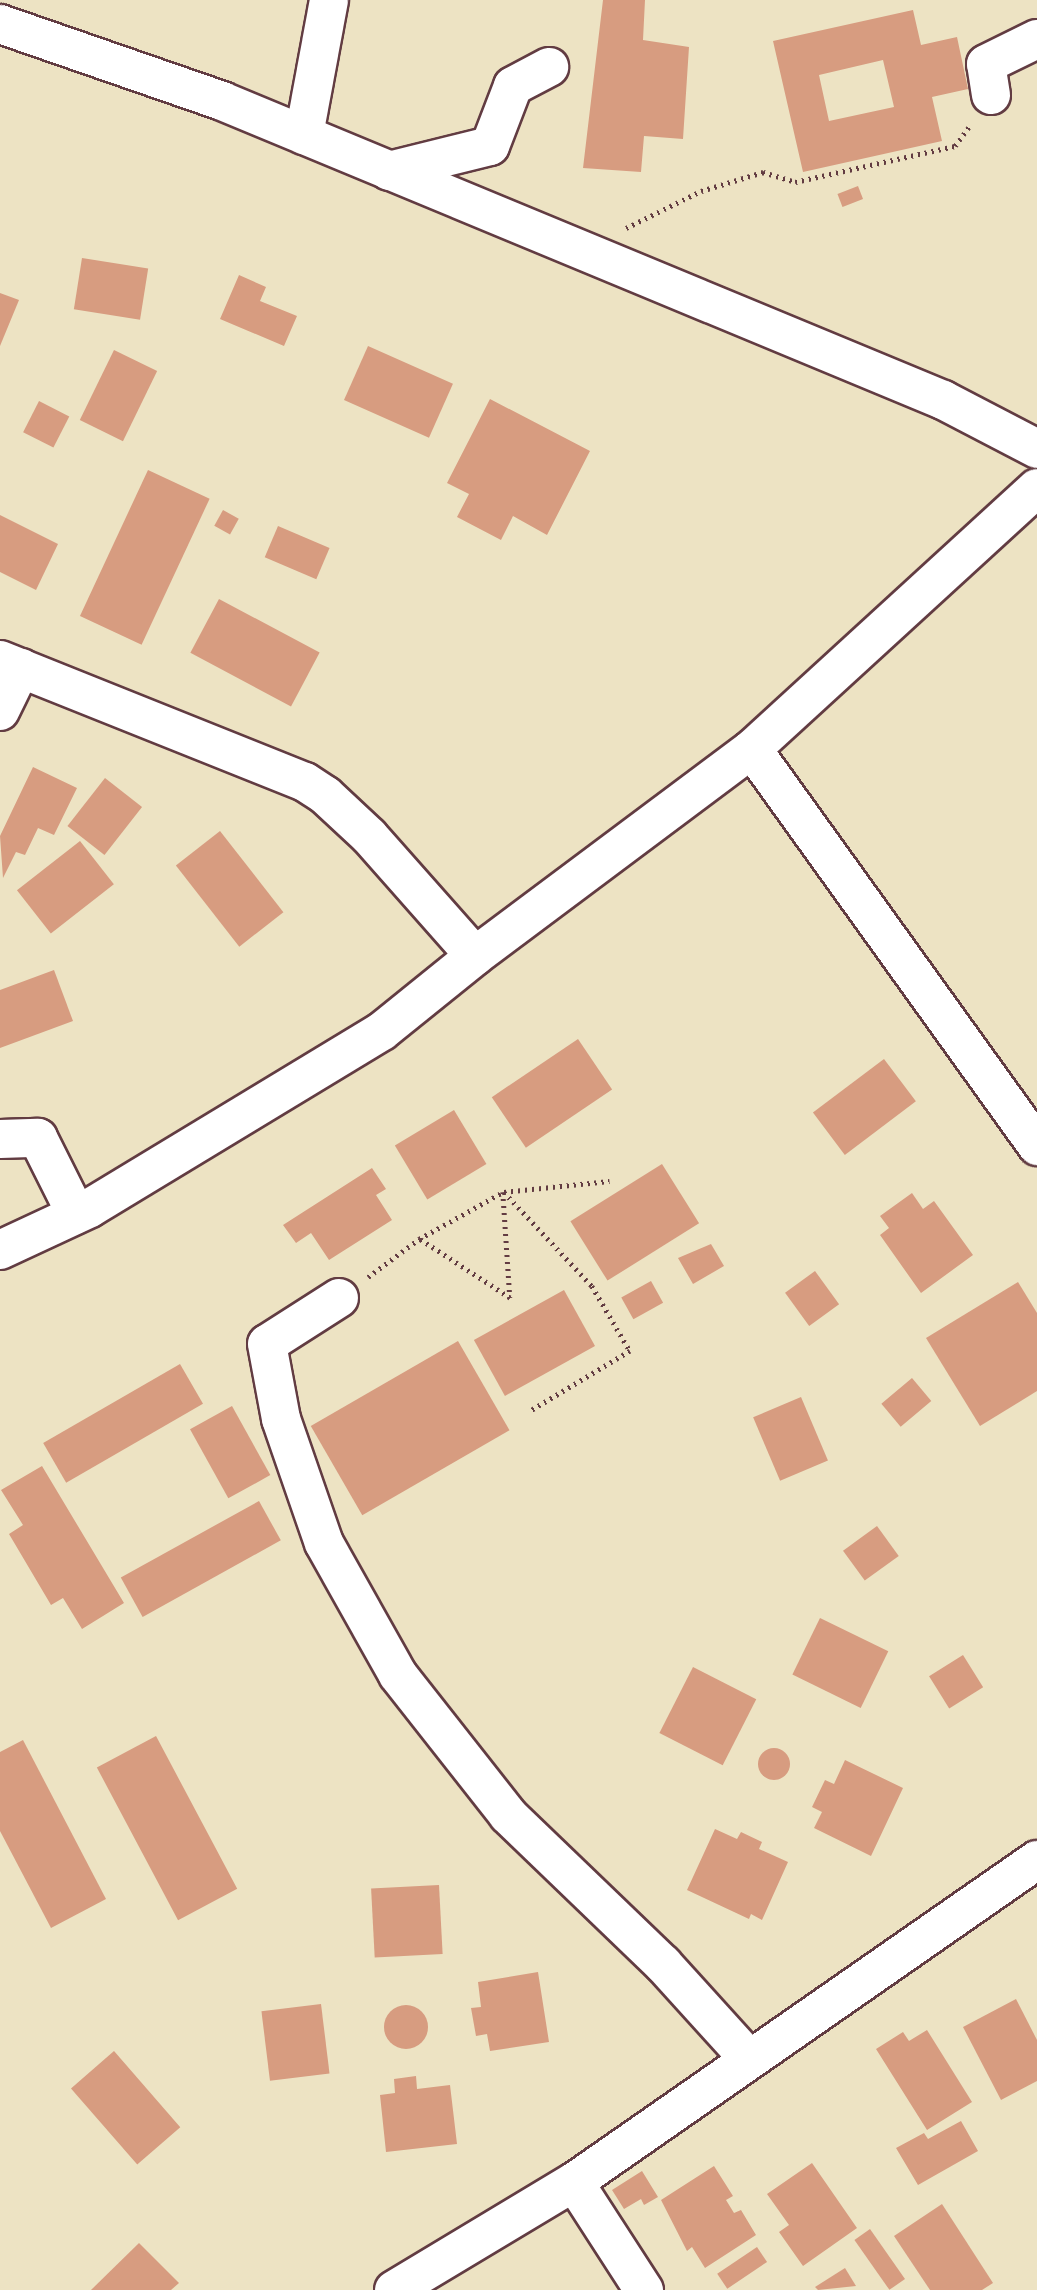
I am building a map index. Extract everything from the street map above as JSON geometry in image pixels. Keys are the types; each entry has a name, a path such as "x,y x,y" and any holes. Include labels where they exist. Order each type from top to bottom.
{"street":[{"path":"304,135 329,0"},
{"path":"0,23 222,101 943,400 1037,449"},
{"path":"991,96 986,64 1037,39"},
{"path":"389,171 490,146 513,86 548,67"},
{"path":"0,1250 76,1214 382,1031 475,956 752,749 1037,488"},
{"path":"0,710 11,664 305,782 326,794 369,836 475,956"},
{"path":"752,749 1037,1146"},
{"path":"0,1139 38,1138 76,1214"},
{"path":"339,1298 267,1344 281,1419 324,1543 398,1675 508,1815 663,1964 749,2059"},
{"path":"394,2290 574,2182 1037,1860"},
{"path":"574,2182 644,2290"}],"path":[{"path":"581,250 701,191 763,172 796,182 955,146 991,96"},
{"path":"339,1298 419,1239 503,1192 609,1181"},
{"path":"419,1239 510,1298 503,1192"},
{"path":"503,1192 592,1286 630,1351 529,1412"}],"building":[{"path":"603,0 645,0 643,40 689,47 683,139 644,136 641,172 583,168"},
{"path":"913,10 921,45 957,37 968,89 932,97 942,141 803,172 773,41","holes":["883,60 894,107 829,121 819,75"]},
{"path":"858,186 863,199 842,207 837,194"},
{"path":"82,258 148,268 140,320 74,309"},
{"path":"239,275 266,287 260,301 297,316 284,346 220,319"},
{"path":"0,293 19,300 0,346"},
{"path":"368,346 453,384 429,438 344,400"},
{"path":"114,350 157,371 123,441 80,420"},
{"path":"490,399 590,451 547,535 513,516 501,540 457,517 469,494 447,483"},
{"path":"39,401 69,416 53,448 23,432"},
{"path":"148,470 210,499 142,645 80,616"},
{"path":"223,510 239,519 230,534 214,526"},
{"path":"0,515 58,544 36,590 0,572"},
{"path":"278,526 330,548 316,579 265,557"},
{"path":"219,599 320,653 291,706 190,653"},
{"path":"33,767 77,788 54,835 38,828 25,855 16,852 3,878 0,836"},
{"path":"105,778 142,807 104,855 67,826"},
{"path":"220,831 283,912 239,947 176,865"},
{"path":"80,841 114,884 51,934 17,890"},
{"path":"54,970 73,1021 0,1048 0,990"},
{"path":"578,1039 612,1090 526,1148 492,1097"},
{"path":"884,1059 916,1101 845,1155 813,1113"},
{"path":"454,1110 486,1164 427,1200 395,1146"},
{"path":"662,1164 699,1223 608,1281 570,1221"},
{"path":"372,1168 386,1189 376,1195 392,1220 329,1260 311,1233 296,1243 283,1225"},
{"path":"912,1193 923,1209 934,1201 973,1255 921,1293 880,1235 889,1228 880,1216"},
{"path":"711,1244 724,1266 693,1284 678,1258"},
{"path":"815,1271 839,1304 809,1326 785,1293"},
{"path":"651,1281 663,1303 633,1319 621,1297"},
{"path":"1018,1282 1037,1313 1037,1391 980,1426 926,1338"},
{"path":"564,1290 595,1346 505,1396 474,1340"},
{"path":"458,1341 510,1430 362,1515 311,1426"},
{"path":"180,1364 203,1404 66,1483 43,1443"},
{"path":"912,1378 931,1401 901,1427 881,1404"},
{"path":"801,1397 828,1461 780,1481 753,1417"},
{"path":"232,1406 270,1475 228,1498 190,1429"},
{"path":"42,1466 124,1603 82,1629 63,1598 51,1605 9,1534 23,1525 1,1490"},
{"path":"259,1501 281,1540 143,1617 121,1578"},
{"path":"877,1526 899,1556 865,1581 843,1551"},
{"path":"820,1618 888,1651 861,1708 792,1675"},
{"path":"963,1655 983,1687 949,1708 929,1676"},
{"path":"693,1667 756,1699 723,1765 659,1733"},
{"path":"156,1736 237,1889 178,1920 97,1767"},
{"path":"23,1740 106,1899 51,1928 0,1831 0,1752"},
{"path":"774,1748 786,1752 790,1764 786,1776 774,1780 762,1776 758,1764 762,1752"},
{"path":"845,1760 903,1788 871,1856 814,1828 822,1812 812,1807 825,1780 834,1784"},
{"path":"715,1829 737,1839 741,1832 762,1842 759,1849 788,1862 762,1920 751,1914 749,1919 687,1890"},
{"path":"439,1885 443,1954 375,1957 371,1889"},
{"path":"538,1972 549,2042 490,2051 487,2034 476,2036 471,2008 481,2007 478,1982"},
{"path":"1016,1999 1037,2040 1037,2081 1001,2100 963,2027"},
{"path":"321,2004 330,2073 270,2081 261,2011"},
{"path":"406,2005 421,2012 428,2027 421,2042 406,2049 391,2042 384,2027 391,2012"},
{"path":"927,2030 972,2102 927,2130 876,2049 903,2032 909,2041"},
{"path":"114,2051 180,2127 137,2165 71,2088"},
{"path":"416,2076 417,2089 450,2085 457,2144 386,2152 380,2095 395,2093 394,2079"},
{"path":"961,2121 978,2151 918,2185 896,2148 924,2133 928,2139"},
{"path":"812,2163 857,2228 803,2266 779,2232 789,2225 767,2194"},
{"path":"714,2166 733,2196 726,2200 734,2213 741,2210 756,2235 705,2268 692,2247 687,2251 661,2200"},
{"path":"642,2171 658,2197 644,2205 641,2199 624,2209 612,2190"},
{"path":"942,2204 993,2283 982,2290 930,2290 894,2236"},
{"path":"870,2229 905,2279 889,2290 854,2240"},
{"path":"139,2243 179,2283 171,2290 91,2290"},
{"path":"757,2247 767,2262 727,2289 717,2274"},
{"path":"845,2268 856,2286 818,2290 815,2287"}]}
